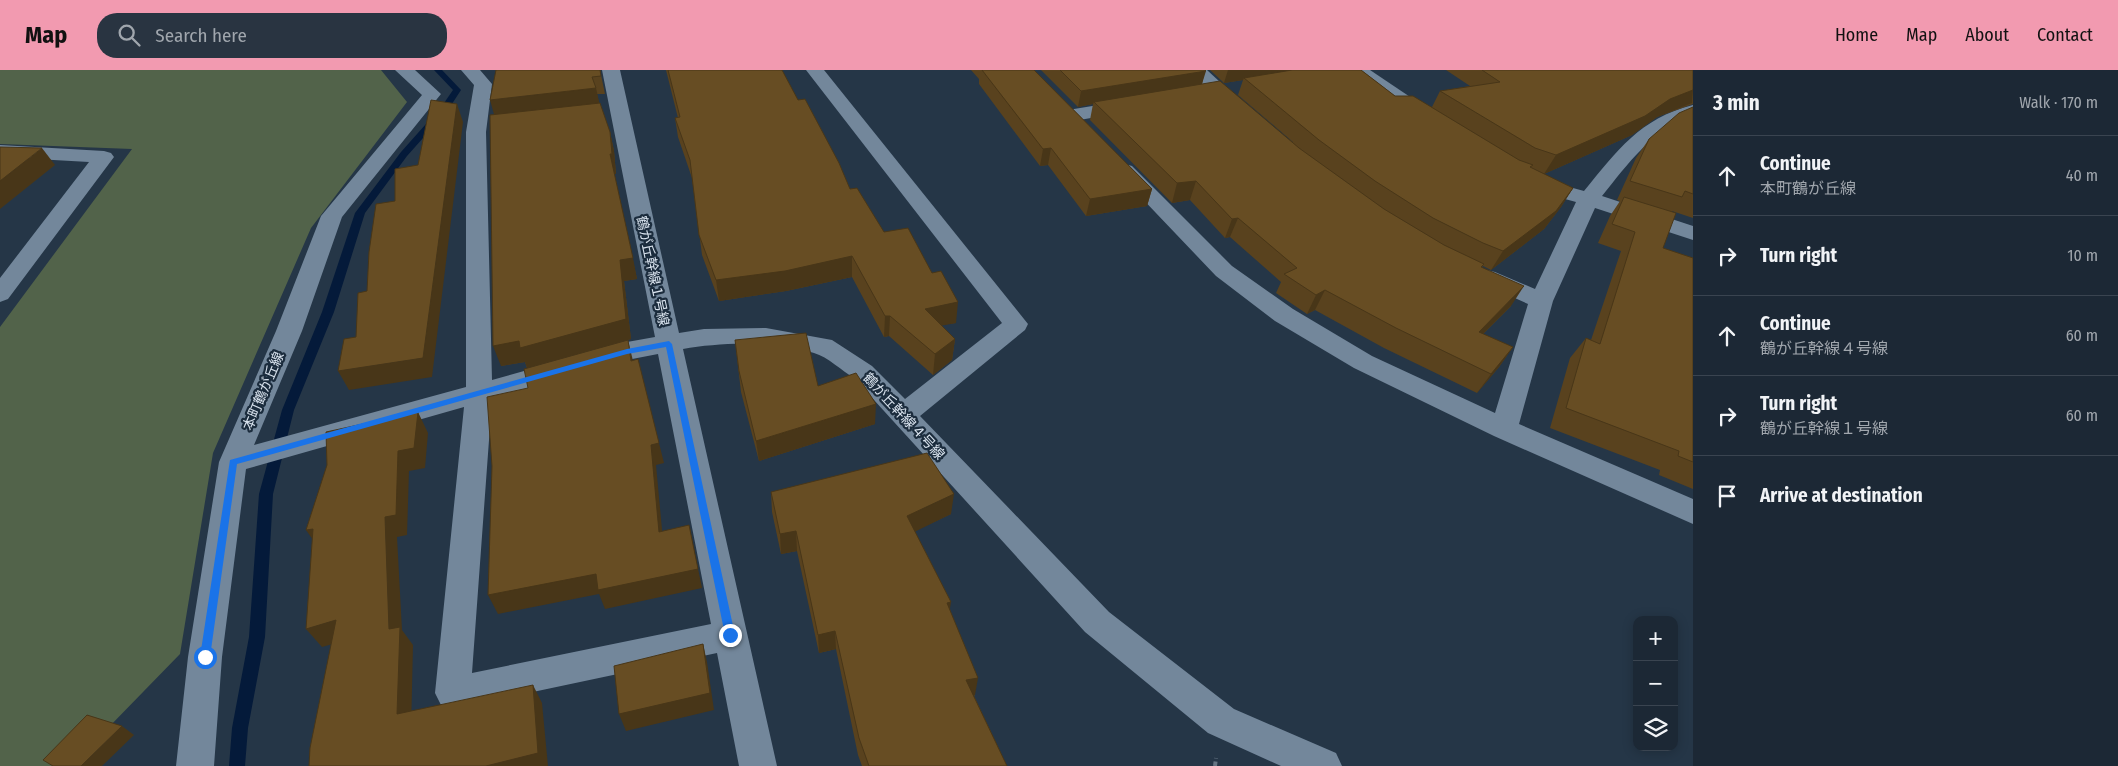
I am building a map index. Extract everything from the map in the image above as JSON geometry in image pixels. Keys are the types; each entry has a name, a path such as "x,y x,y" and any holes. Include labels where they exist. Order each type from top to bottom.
{"street":[{"name":"本町鶴が丘線","path":"195,766 205,657 245,459 289,331 332,216 432,94 404,70"},
{"path":"470,70 483,84 486,127 479,392 453,693 730,635"},
{"name":"鶴が丘幹線１号線","path":"610,70 610,113 669,344 758,766"},
{"path":"815,70 1016,324 903,415"},
{"path":"1196,70 1252,120"},
{"path":"1349,70 1440,125"},
{"path":"1142,103 1067,109 1224,271 1284,315 1363,362 1504,430 1693,512"},
{"path":"1504,430 1542,300 1588,200 1628,150 1649,131 1676,116 1693,111"},
{"path":"0,151 104,157 8,274 0,294"},
{"path":"1552,186 1588,200 1693,233"},
{"path":"1470,270 1542,300"},
{"name":"鶴が丘幹線４号線","path":"245,459 627,351 704,337 766,336 823,346 863,372 1097,622 1221,721 1324,766"}],"green space":[{"path":"0,70 381,70 407,102 311,228 213,453 180,654 71,766 0,766 0,327 132,149 0,144"}],"building":[{"path":"496,70 600,70 601,76 592,77 596,88 490,100"},
{"path":"668,70 782,70 798,100 805,99 839,163 850,189 857,188 884,232 908,228 932,273 941,271 958,302 925,309 955,339 935,354 890,316 885,316 852,256 785,271 716,280 699,235 690,160 675,118 680,117"},
{"path":"982,70 1034,70 1152,189 1090,199 1051,148 1043,149"},
{"path":"1060,70 1205,70 1206,71 1081,91"},
{"path":"1292,70 1361,70 1395,96 1413,96 1519,160 1533,165 1530,167 1573,188 1556,211 1503,251 1483,243 1433,218 1375,181 1319,140 1244,78"},
{"path":"1482,70 1693,70 1693,90 1670,99 1645,116 1556,155 1535,148 1440,91 1500,82"},
{"path":"1220,81 1299,148 1384,209 1444,245 1484,264 1481,267 1524,286 1479,332 1513,347 1491,374 1396,328 1325,290 1316,295 1284,274 1297,268 1238,218 1232,219 1196,181 1177,183 1094,102"},
{"path":"431,100 457,104 423,358 338,371 344,339 356,337 358,293 367,291 369,252 376,204 395,201 395,169 418,165"},
{"path":"600,103 610,132 612,154 610,154 633,258 620,260 626,319 520,348 519,341 493,346 490,115"},
{"path":"1693,107 1693,194 1685,191 1682,197 1630,181 1649,139 1679,113"},
{"path":"0,147 42,148 0,181"},
{"path":"1624,197 1676,213 1663,248 1693,258 1693,462 1678,456 1679,451 1566,408 1586,338 1600,344 1635,232 1612,224"},
{"path":"806,333 818,386 856,373 876,404 756,441 739,371 735,340"},
{"path":"628,340 631,361 638,359 659,443 651,445 659,532 689,525 698,569 598,590 596,574 488,595 492,466 487,397 528,388 524,369"},
{"path":"418,412 414,448 398,451 396,515 385,517 389,629 400,627 397,714 533,685 538,753 486,766 309,766 310,748 336,620 306,629 313,529 306,530 327,465 326,432"},
{"path":"927,453 954,494 907,516 951,602 947,603 978,678 966,680 1007,766 869,766 859,738 835,631 818,635 796,531 780,534 771,492"},
{"path":"703,644 710,693 619,714 614,666"},
{"path":"87,715 122,726 81,766 53,766 43,760"}],"waterway":[{"path":"237,766 240,728 257,637 266,494 288,410 328,312 360,213 404,154 445,108 457,90 438,70"}],"route":[{"path":"205,657 233,462 627,351 669,344 730,635"}]}
